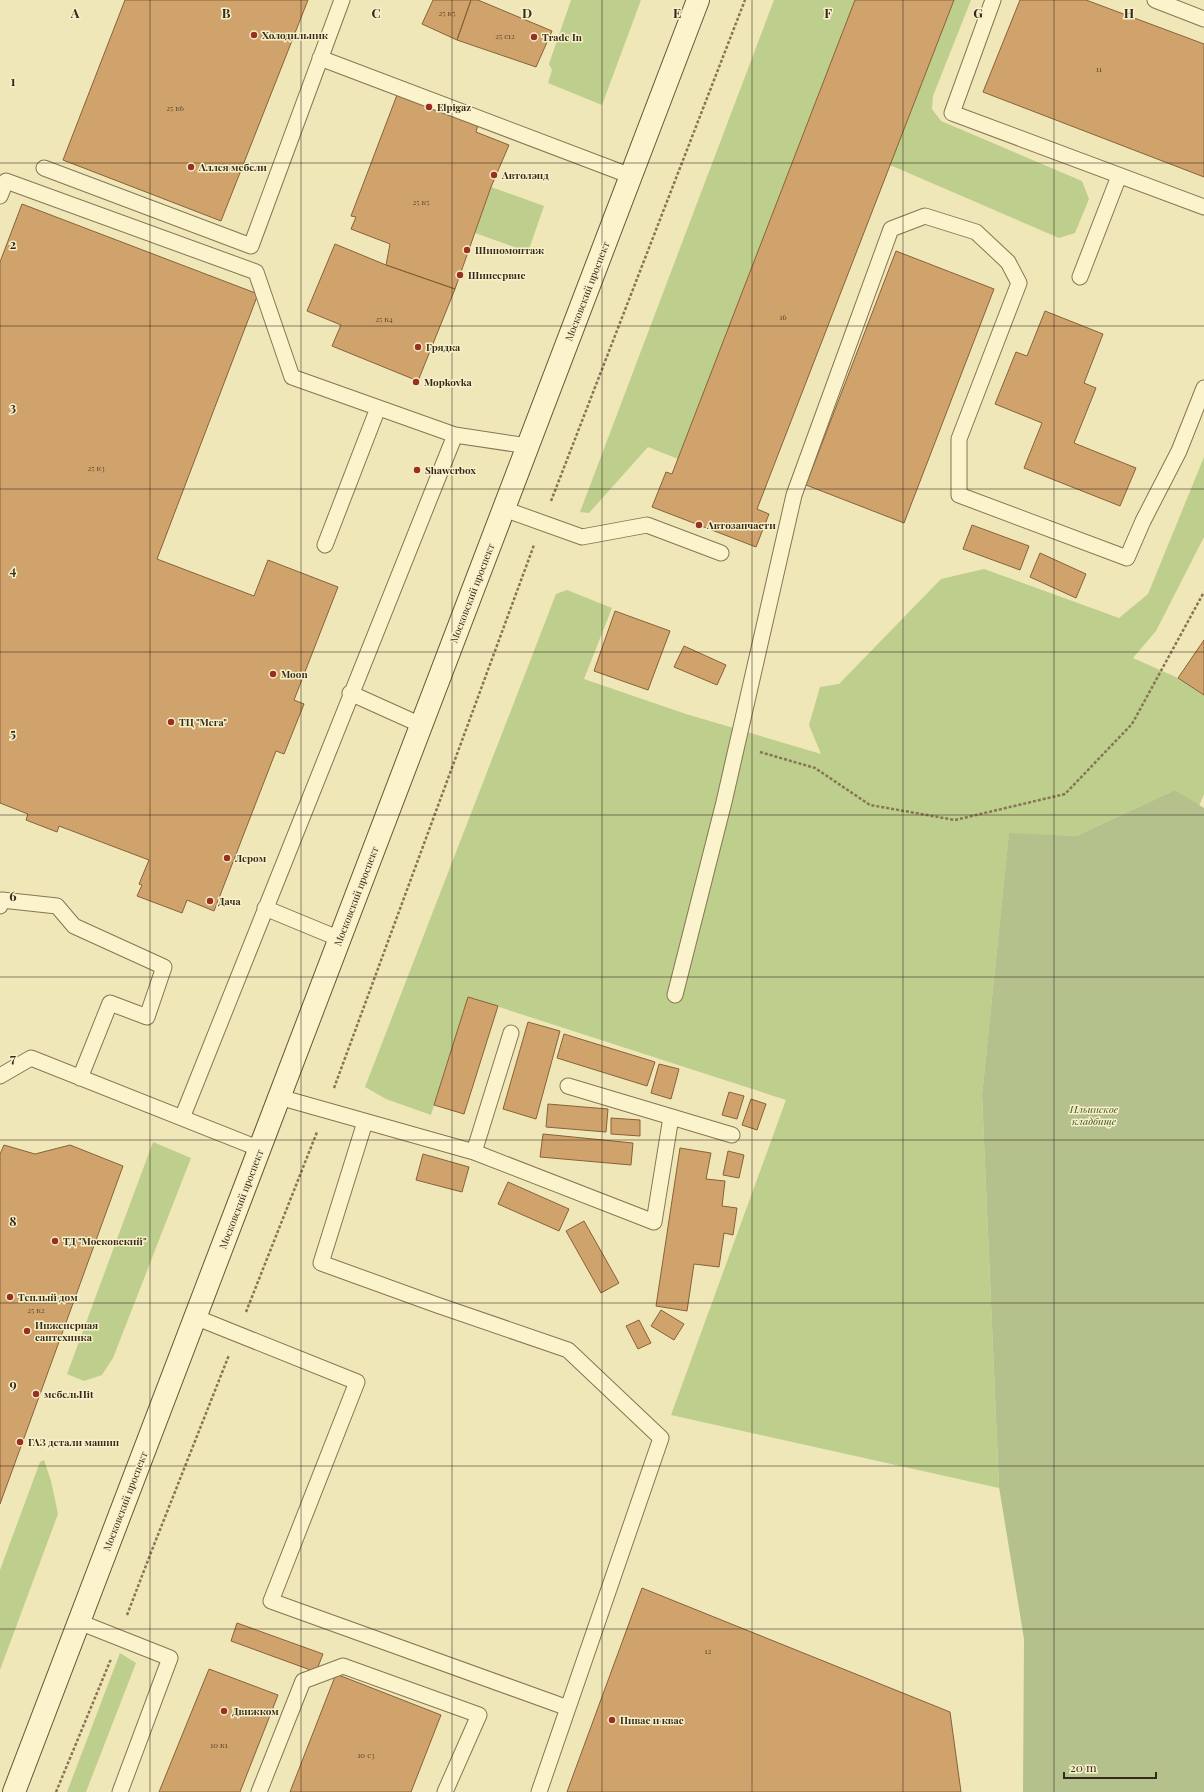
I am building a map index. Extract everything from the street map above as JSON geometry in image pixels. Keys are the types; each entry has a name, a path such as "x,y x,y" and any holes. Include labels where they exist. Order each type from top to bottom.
{"main road":[{"name":"Московский проспект","path":"14,1792 698,0"}],"lane":[{"path":"342,0 250,246 256,272 292,376 455,435 528,446"},
{"path":"993,0 952,113 1204,207"},
{"path":"1155,0 1204,19"},
{"path":"320,58 632,176"},
{"path":"44,168 250,246"},
{"path":"1080,277 1119,176"},
{"path":"0,196 6,181 256,272"},
{"path":"675,995 737,746 794,495 891,230 925,216 976,232 1008,262 1019,283 959,439 959,495 1127,558 1143,521 1179,451 1204,388"},
{"path":"325,545 378,408"},
{"path":"182,1118 350,693 455,435"},
{"path":"504,509 582,537 647,525 721,553"},
{"path":"350,693 421,725"},
{"path":"0,906 2,900 57,906 74,926 164,967 147,1017 110,1003 80,1078"},
{"path":"265,908 340,939"},
{"path":"474,1152 512,1033"},
{"path":"0,1076 31,1058 260,1149"},
{"path":"568,1086 732,1136"},
{"path":"279,1097 474,1152 654,1222 671,1117"},
{"path":"364,1122 321,1263 568,1350 661,1438 539,1792"},
{"path":"195,1317 357,1382 271,1601 568,1708"},
{"path":"79,1622 170,1658 120,1792"},
{"path":"259,1792 303,1681 343,1666 478,1715 444,1792"}],"path":[{"path":"56,1792 119,1638 150,1554 326,1111 542,523 745,0"},
{"path":"737,746 815,768 870,805 955,820 1065,794 1132,724 1204,592"}],"green space":[{"path":"571,0 641,0 602,105 548,83 552,70 549,64"},
{"path":"774,0 855,0 678,459 648,447 589,513 580,512"},
{"path":"954,0 971,0 933,96 932,109 941,121 1082,181 1089,199 1075,233 1059,238 890,165"},
{"path":"491,187 544,206 528,252 475,233"},
{"path":"1204,457 1204,537 1156,631 1133,658 1178,678 1204,695 1204,794 1199,806 1175,790 1076,836 1009,834 982,1095 999,1488 671,1415 786,1100 468,997 431,1115 386,1099 365,1087 556,594 567,590 612,608 584,679 686,714 821,754 809,725 820,687 839,684 941,579 984,569 1119,618 1148,594"},
{"name":"Ильинское кладбище","path":"1175,790 1204,808 1204,1792 1023,1792 1024,1639 999,1487 982,1095 1009,833 1076,836"},
{"path":"153,1142 191,1158 113,1358 102,1375 84,1381 67,1374"},
{"path":"44,1460 51,1481 58,1514 0,1670 0,1570 40,1462"},
{"path":"120,1653 136,1663 86,1792 67,1792"}],"building":[{"path":"125,0 308,0 221,221 63,160"},
{"path":"433,0 471,0 457,40 422,24"},
{"path":"471,0 478,0 552,31 536,67 457,40"},
{"path":"855,0 954,0 757,509 769,514 756,547 652,507 666,472 672,474"},
{"path":"1020,0 1086,0 1204,44 1204,177 983,92"},
{"path":"397,95 478,125 476,132 509,145 491,187 455,289 386,265 390,244 351,229 356,217 351,216"},
{"path":"22,204 258,294 157,559 254,596 268,560 338,587 294,700 304,704 284,754 276,751 214,911 187,900 182,913 137,896 142,885 139,884 149,860 59,826 57,832 26,820 28,814 0,803 0,262"},
{"path":"335,244 386,265 455,289 418,381 332,346 341,325 307,311"},
{"path":"896,251 994,289 904,523 806,485"},
{"path":"1045,311 1103,334 1084,383 1096,388 1074,443 1136,468 1120,506 1024,468 1042,423 995,404 1016,352 1027,356"},
{"path":"972,525 1029,546 1020,570 963,549"},
{"path":"1040,553 1086,574 1076,598 1030,577"},
{"path":"615,611 670,631 648,690 594,671"},
{"path":"1204,640 1204,695 1178,678"},
{"path":"684,646 726,665 717,685 674,667"},
{"path":"468,997 498,1006 464,1114 434,1105"},
{"path":"528,1022 560,1031 536,1119 503,1109"},
{"path":"564,1034 655,1062 647,1086 557,1058"},
{"path":"659,1064 679,1069 671,1099 651,1093"},
{"path":"729,1092 744,1096 737,1119 722,1115"},
{"path":"751,1099 766,1104 757,1130 742,1125"},
{"path":"548,1104 608,1109 606,1132 546,1127"},
{"path":"611,1118 640,1120 640,1136 611,1134"},
{"path":"543,1134 633,1143 631,1165 540,1157"},
{"path":"4,1145 35,1154 70,1145 123,1166 0,1504 0,1154"},
{"path":"680,1148 711,1153 706,1179 725,1181 722,1206 737,1208 733,1235 724,1233 719,1267 694,1264 687,1311 656,1306"},
{"path":"728,1151 744,1155 739,1178 723,1175"},
{"path":"423,1154 469,1167 462,1192 416,1180"},
{"path":"508,1182 569,1209 559,1231 498,1204"},
{"path":"584,1221 619,1283 601,1293 566,1231"},
{"path":"661,1310 684,1324 674,1340 651,1326"},
{"path":"639,1320 651,1343 638,1349 626,1326"},
{"path":"642,1588 950,1712 961,1792 567,1792"},
{"path":"237,1623 323,1654 316,1672 231,1641"},
{"path":"209,1669 278,1695 240,1792 159,1792"},
{"path":"336,1674 441,1715 411,1792 290,1792"}],"place":[{"name":"Холодильник","path":"254,35"},
{"name":"Trade In","path":"534,37"},
{"name":"Elpigaz","path":"429,107"},
{"name":"Аллея мебели","path":"191,167"},
{"name":"Автолэнд","path":"494,175"},
{"name":"Шиномонтаж","path":"467,250"},
{"name":"Шинсервис","path":"460,275"},
{"name":"Грядка","path":"418,347"},
{"name":"Mopkovka","path":"416,382"},
{"name":"Shawerbox","path":"417,470"},
{"name":"Автозапчасти","path":"699,525"},
{"name":"Moon","path":"273,674"},
{"name":"ТЦ \"Мега\"","path":"171,722"},
{"name":"Лером","path":"227,858"},
{"name":"Дача","path":"210,901"},
{"name":"ТД \"Московский\"","path":"55,1241"},
{"name":"Теплый дом","path":"10,1297"},
{"name":"Инженерная сантехника","path":"27,1331"},
{"name":"мебельHit","path":"36,1394"},
{"name":"ГАЗ детали машин","path":"20,1442"},
{"name":"Движком","path":"224,1711"},
{"name":"Пивас и квас","path":"612,1720"}]}
